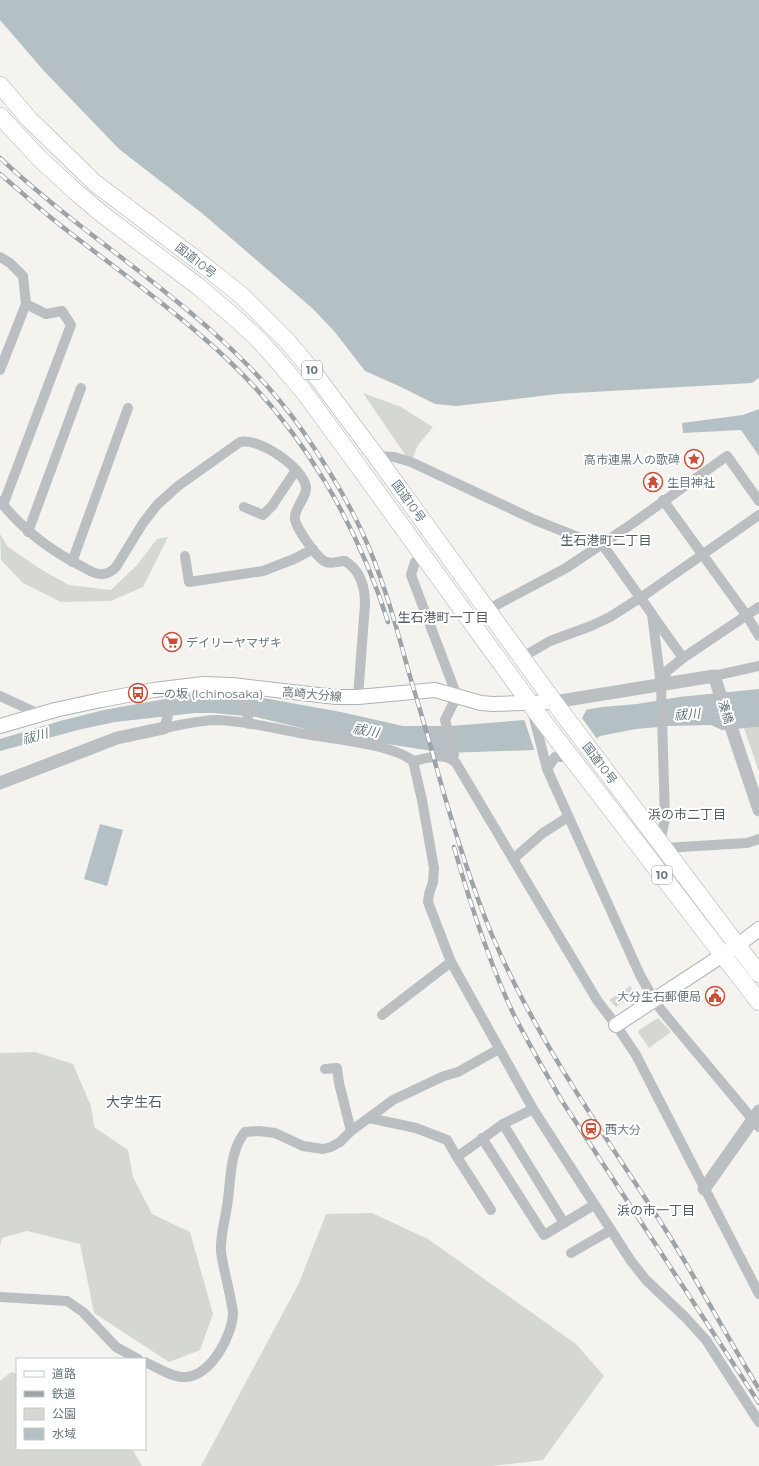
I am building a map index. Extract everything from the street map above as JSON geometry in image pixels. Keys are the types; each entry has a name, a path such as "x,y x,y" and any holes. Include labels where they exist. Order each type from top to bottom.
{"highway":[{"name":"国道10号","path":"0,85 29,119 95,183 241,295 288,342 314,373 376,456 558,708 759,974"},
{"name":"国道10号","path":"0,116 39,158 102,214 199,287 234,317 259,340 304,392 424,556 535,712 759,1002"}],"main road":[{"name":"高崎大分線","path":"0,726 38,714 116,697 175,691 203,684 314,696 358,697 435,690 471,701 535,712 558,708"},
{"path":"616,1025 738,945 759,929"}],"street":[{"path":"0,257 10,263 23,276 26,304 0,370"},
{"path":"26,304 46,314 62,311 71,325 2,503 28,532 72,562 98,574 111,572 116,567 157,505 178,486 240,442 244,440 250,442 281,456 292,464 306,488 305,494 295,515 295,520 313,549 324,561 330,563 345,561 350,564 359,577 365,592 358,697"},
{"path":"28,532 81,388"},
{"path":"72,562 128,408"},
{"path":"376,456 411,462 543,523 585,540 602,544 683,658"},
{"path":"487,610 560,571 602,544 727,456 759,501"},
{"path":"244,507 263,515 272,506 296,470"},
{"path":"663,500 747,616 759,636"},
{"path":"522,658 550,641 591,626 610,617 640,598 759,515"},
{"path":"185,556 189,582 264,571 294,559 313,549"},
{"path":"424,556 415,562 411,575 457,696 445,720 453,757 597,1000 636,1055 759,1294"},
{"path":"661,685 665,673 683,658 759,607"},
{"path":"652,614 661,685 665,818 662,846 748,843 759,839"},
{"path":"558,708 621,690 714,676 759,666"},
{"name":"湊橋","path":"714,676 759,810"},
{"path":"242,689 249,721"},
{"path":"165,725 175,691"},
{"path":"0,696 38,714"},
{"path":"535,712 546,769 640,975 654,1000 757,1119 704,1189"},
{"path":"0,783 117,738 165,725 211,720 249,721 386,749 407,756 413,761 422,800 434,868 433,882 428,902 451,962 533,1109 610,1230 646,1280 685,1317 706,1340 759,1422"},
{"path":"546,769 555,757 568,753"},
{"path":"413,761 438,756 453,757"},
{"path":"513,859 543,833 568,817"},
{"path":"382,1015 451,962"},
{"path":"146,1362 178,1376 193,1376 208,1367 230,1332 233,1322 233,1312 221,1252 221,1239 227,1206 231,1170 239,1139 245,1132 259,1130 275,1133 303,1146 323,1149 332,1147 340,1142 352,1130 393,1100 444,1076 458,1072 499,1049"},
{"path":"325,1070 337,1068 339,1083 352,1130"},
{"path":"457,1156 503,1124 533,1109"},
{"path":"369,1118 416,1128 447,1140 491,1210"},
{"path":"503,1124 564,1223"},
{"path":"482,1138 544,1235 594,1205"},
{"path":"571,1253 610,1230"},
{"path":"0,1297 67,1301 83,1312 116,1347 136,1358"}],"green space":[{"path":"363,393 401,407 433,427 418,445 413,457 409,459 406,456"},
{"path":"0,534 8,547 42,570 69,585 111,590 137,565 157,539 168,537 143,587 111,601 61,602 23,583 1,560"},
{"path":"759,727 759,772 744,728"},
{"path":"630,986 635,993 616,1007 609,1000"},
{"path":"658,1018 671,1032 649,1048 638,1032"},
{"path":"35,1052 73,1064 91,1106 94,1127 128,1150 133,1177 152,1214 190,1232 213,1314 200,1350 169,1362 94,1313 80,1244 27,1231 2,1238 0,1246 0,1053"},
{"path":"372,1213 428,1239 576,1344 604,1376 543,1460 493,1466 201,1466 299,1283 326,1214"},
{"path":"11,1372 16,1374 16,1450 133,1450 142,1466 0,1466 0,1381"}],"water":[{"path":"0,0 759,0 759,378 752,383 557,394 457,406 435,404 365,371 334,331 312,308 203,214 119,149 44,71 0,20"},
{"path":"759,409 759,456 741,430 683,433 682,423 743,415"},
{"name":"祓川","path":"759,689 759,727 722,730 711,725 669,726 636,729 600,736 596,739 535,750 445,753 330,735 256,717 195,713 115,722 82,729 0,751 0,739 60,721 104,710 193,694 237,694 253,696 341,712 403,726 450,726 525,720 602,707"},
{"path":"100,824 123,830 107,886 84,879"}],"pier":[{"path":"587,709 582,718 598,740 535,752 524,719"}],"railway":[{"path":"0,158 77,223 198,319 235,353 270,390 302,430 326,467 356,519 370,549 383,584 461,851 492,935 510,974 550,1049 677,1249 759,1389"},
{"path":"0,174 55,221 186,323 228,360 255,388 280,417 303,448 344,515 375,586 388,622"},
{"path":"454,847 473,910 495,973 513,1013 531,1046 562,1101 759,1403"}],"place":[{"name":"高市連黒人の歌碑","path":"694,459"},
{"name":"生目神社","path":"653,482"},
{"name":"デイリーヤマザキ","path":"172,642"},
{"name":"一の坂 (Ichinosaka)","path":"138,693"},
{"name":"大分生石郵便局","path":"715,996"},
{"name":"西大分","path":"591,1129"}],"district":[{"name":"生石港町二丁目","path":"606,540"},
{"name":"生石港町一丁目","path":"443,617"},
{"name":"浜の市二丁目","path":"687,814"},
{"name":"大字生石","path":"134,1102"},
{"name":"浜の市一丁目","path":"656,1210"}]}
